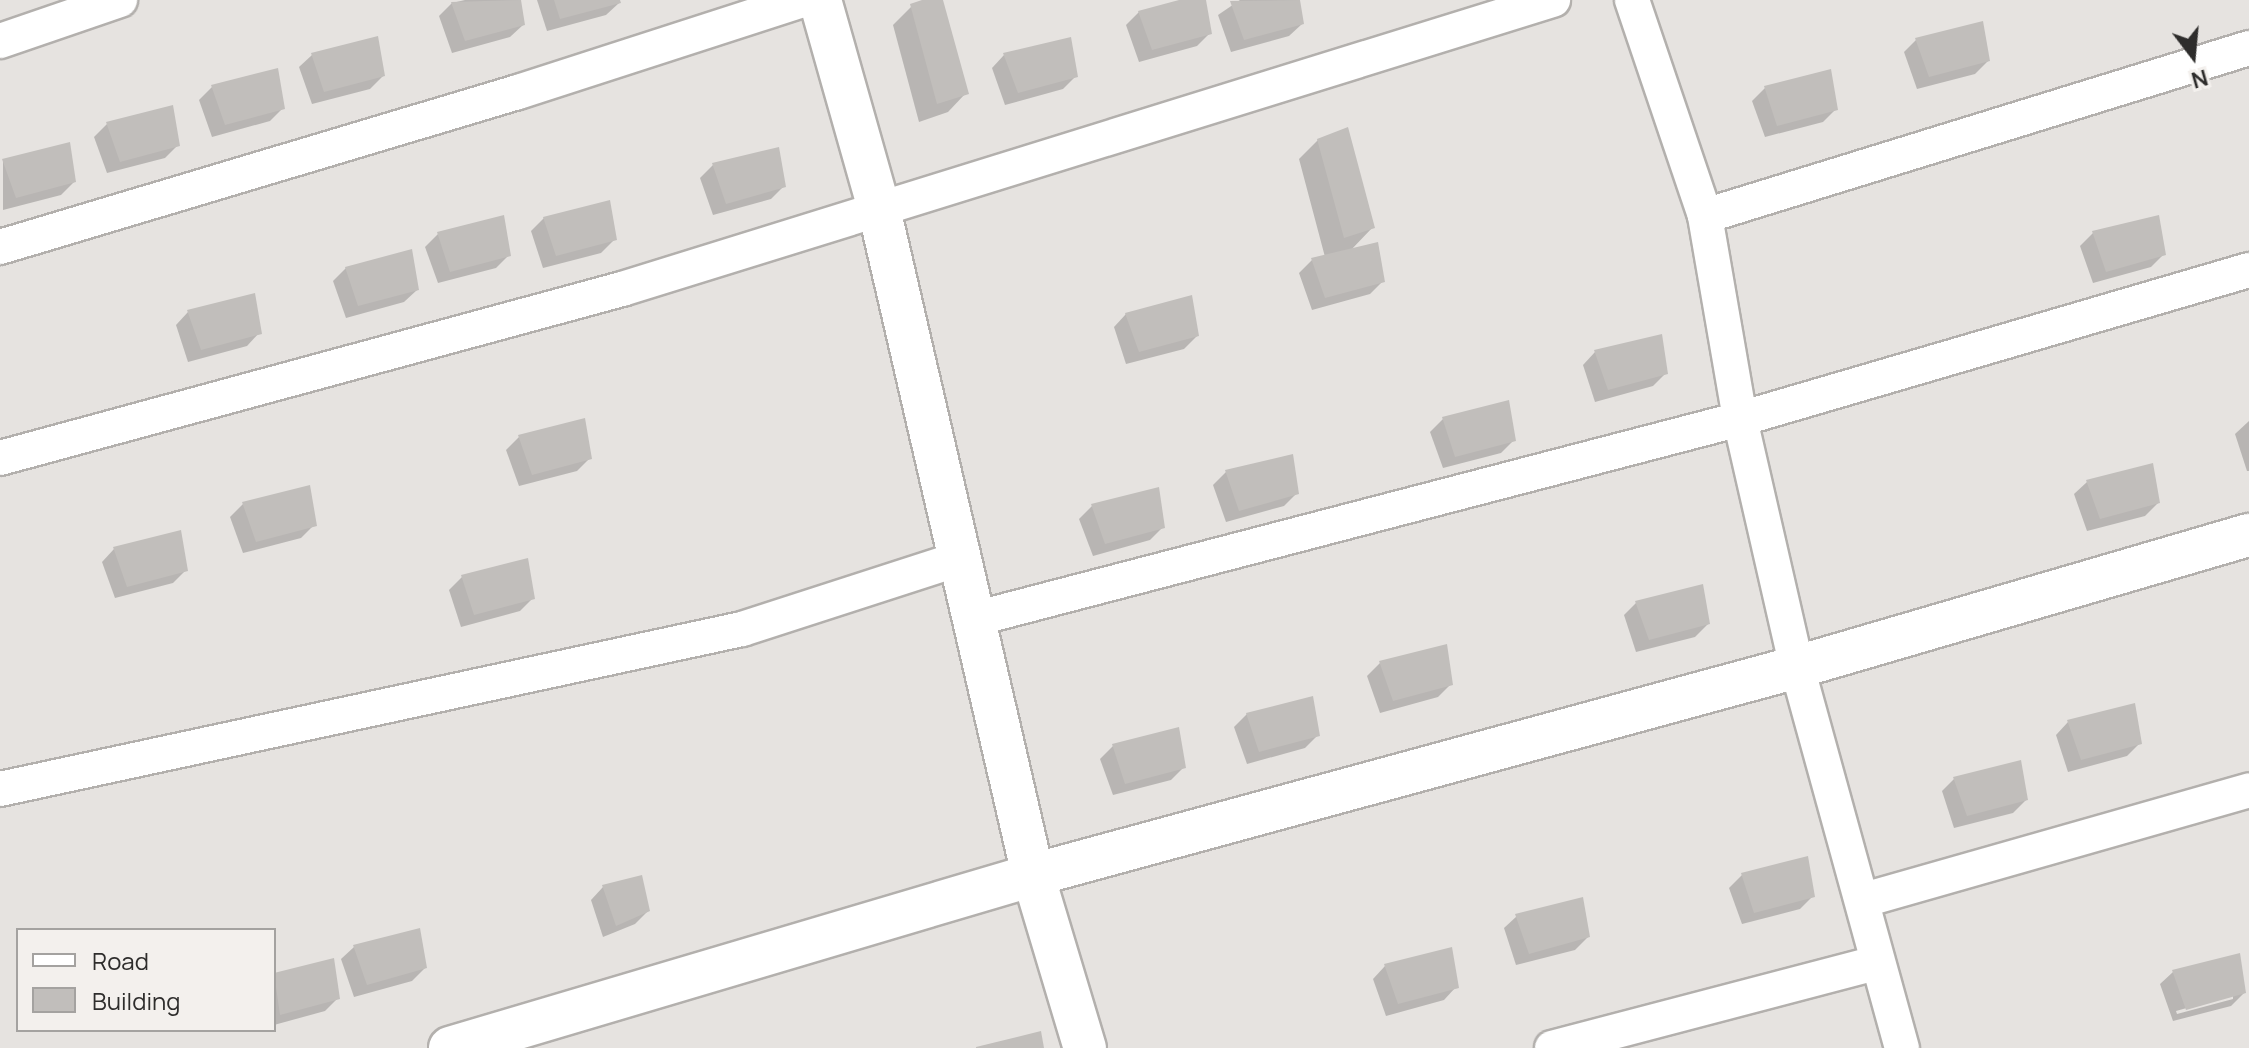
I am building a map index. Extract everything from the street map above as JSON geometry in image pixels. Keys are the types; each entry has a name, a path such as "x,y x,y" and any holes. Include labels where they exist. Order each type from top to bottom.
{"street":[{"path":"0,41 120,0"},
{"path":"0,247 518,92 802,0"},
{"path":"820,0 879,209 1033,875 1085,1048"},
{"path":"0,458 622,289 1553,0"},
{"path":"1632,0 1705,216 1740,419 1797,667 1864,900 1877,963 1902,1048"},
{"path":"1705,216 2249,48"},
{"path":"974,619 1740,419 2249,270"},
{"path":"450,1048 1033,875 1797,667 2249,535"},
{"path":"0,789 742,629 962,558"},
{"path":"1864,900 2249,790"},
{"path":"1552,1048 1877,963"}],"building":[{"path":"521,0 525,25 465,41 451,2"},
{"path":"554,0 620,0 621,3 560,19"},
{"path":"922,0 943,0 969,94 937,104 910,4"},
{"path":"1179,0 1206,0 1212,34 1152,50 1138,11"},
{"path":"1300,0 1304,24 1244,40 1230,1"},
{"path":"1983,21 1990,61 1929,77 1915,38"},
{"path":"378,36 385,76 324,92 311,53"},
{"path":"1071,37 1078,77 1018,93 1003,53"},
{"path":"278,68 285,109 225,125 211,85"},
{"path":"1831,69 1838,110 1777,126 1764,86"},
{"path":"173,105 180,146 120,162 106,122"},
{"path":"1348,127 1375,228 1344,238 1317,139"},
{"path":"70,142 76,182 16,198 2,159"},
{"path":"779,147 786,187 726,204 712,163"},
{"path":"610,200 617,240 556,256 543,217"},
{"path":"504,215 511,256 450,272 437,232"},
{"path":"2159,215 2166,255 2106,272 2092,231"},
{"path":"1378,242 1385,282 1325,298 1311,258"},
{"path":"412,249 419,290 358,306 345,267"},
{"path":"255,293 262,334 201,350 187,310"},
{"path":"1192,295 1199,336 1139,352 1125,313"},
{"path":"1662,334 1668,374 1608,390 1594,350"},
{"path":"1509,400 1516,441 1455,457 1442,417"},
{"path":"585,418 592,459 532,475 518,435"},
{"path":"1293,454 1299,494 1239,511 1225,470"},
{"path":"2153,463 2160,503 2100,519 2086,480"},
{"path":"310,485 317,526 256,542 242,502"},
{"path":"1159,487 1165,528 1105,544 1091,504"},
{"path":"181,530 188,571 127,587 113,547"},
{"path":"528,558 535,599 474,615 461,575"},
{"path":"1703,584 1710,624 1649,640 1635,601"},
{"path":"1447,644 1453,685 1393,701 1379,661"},
{"path":"1313,696 1320,736 1259,752 1246,713"},
{"path":"2135,703 2142,744 2081,760 2067,720"},
{"path":"1179,727 1186,768 1125,784 1112,744"},
{"path":"2021,760 2028,800 1967,816 1953,777"},
{"path":"1808,856 1815,897 1754,913 1741,873"},
{"path":"642,875 650,911 616,926 602,885"},
{"path":"1583,897 1590,937 1529,954 1515,914"},
{"path":"420,928 427,968 367,985 353,945"},
{"path":"1452,947 1459,988 1398,1004 1384,964"},
{"path":"2240,953 2246,993 2186,1010 2172,970"},
{"path":"334,958 340,999 280,1015 276,972"},
{"path":"1041,1031 1044,1048 976,1048 976,1047"}]}
